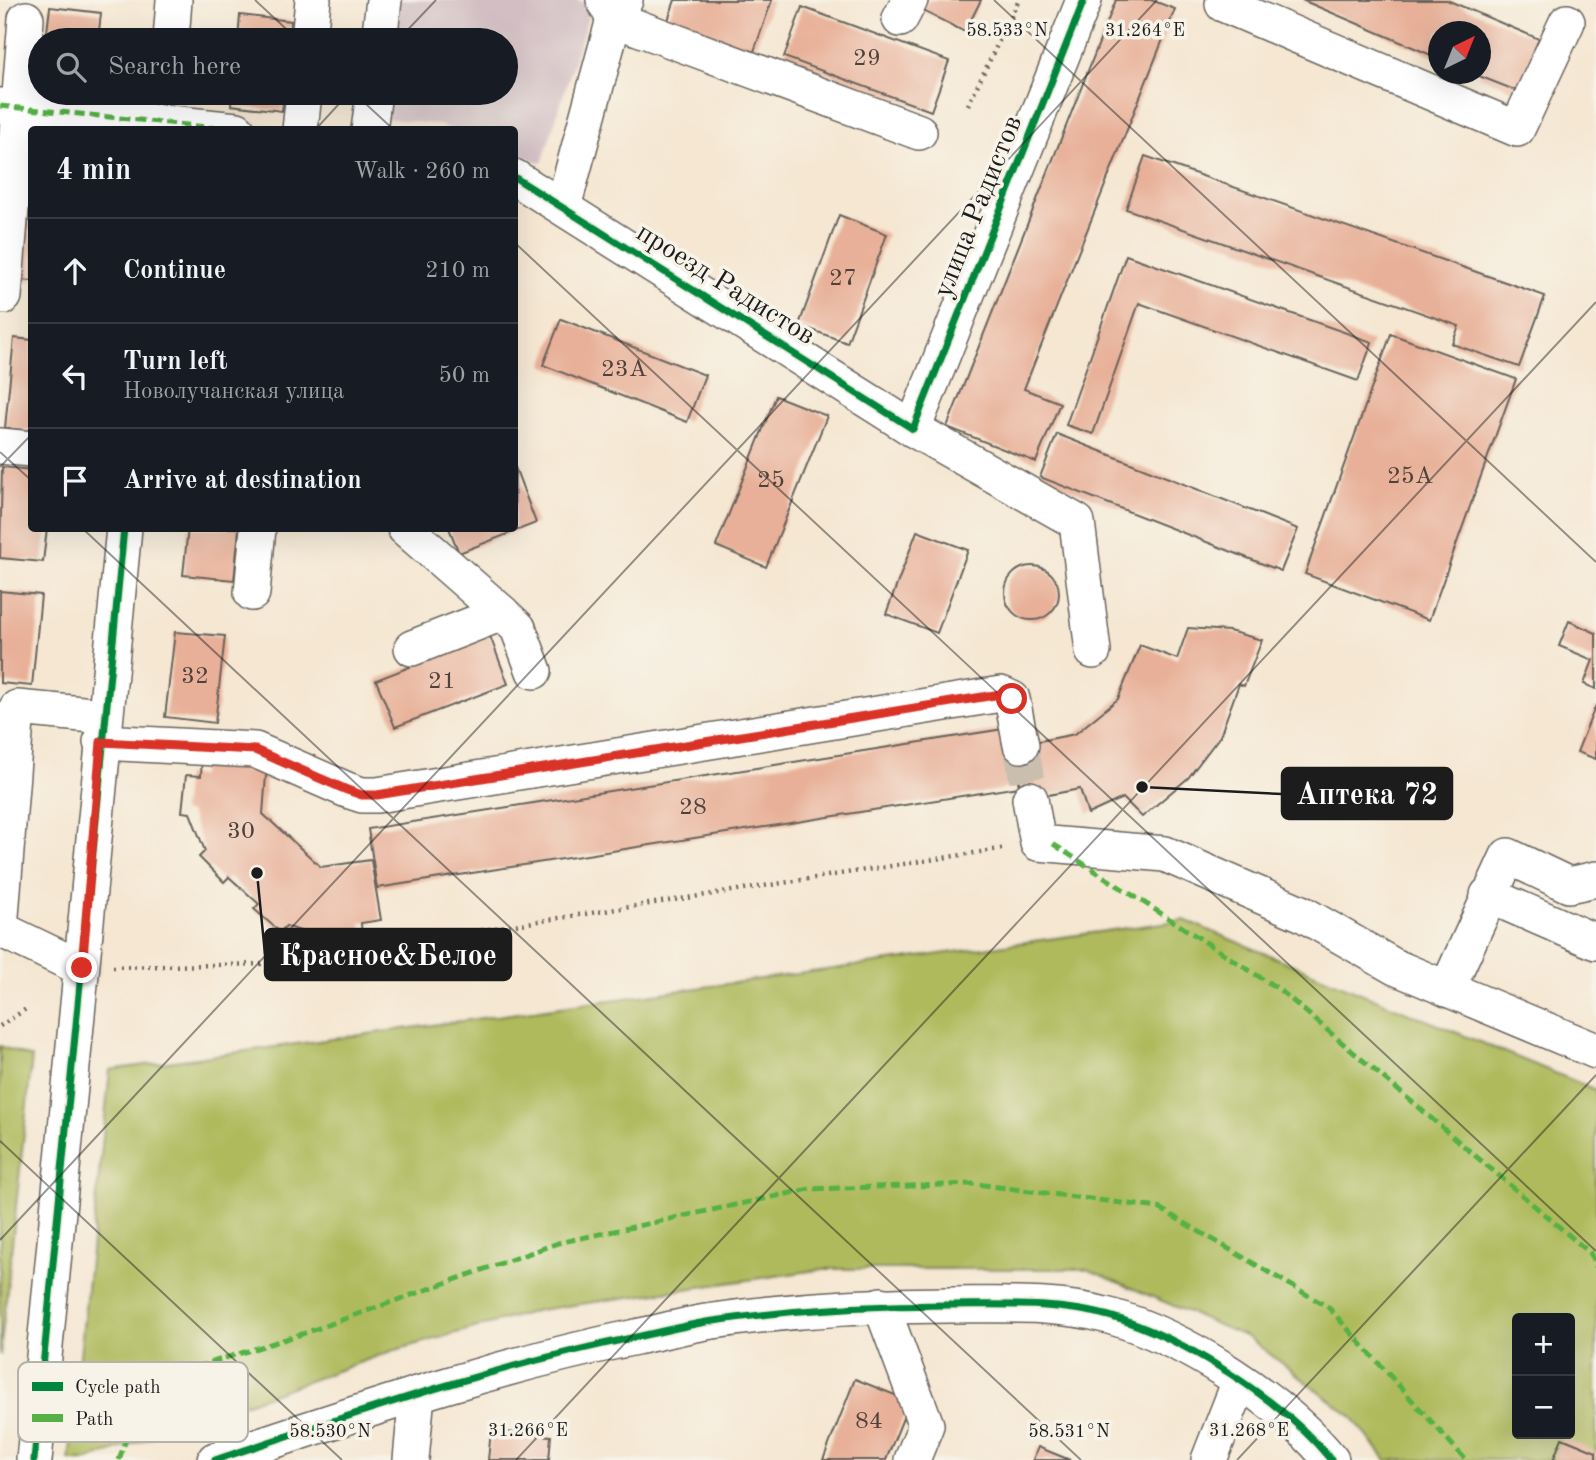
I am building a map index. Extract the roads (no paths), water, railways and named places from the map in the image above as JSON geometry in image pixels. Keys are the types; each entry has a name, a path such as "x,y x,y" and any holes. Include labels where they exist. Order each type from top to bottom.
{"street":[{"path":"172,28 174,0"},
{"path":"310,28 313,0"},
{"path":"380,28 384,0"},
{"name":"улица Радистов","path":"913,429 1084,0"},
{"path":"1225,0 1223,4 1517,129 1567,22"},
{"path":"563,207 614,6 919,132"},
{"path":"4,296 10,106 26,19"},
{"path":"300,126 303,105"},
{"path":"369,126 372,105"},
{"path":"10,106 164,115 218,126"},
{"name":"проезд Радистов","path":"518,179 913,429 1077,522 1093,651"},
{"path":"0,446 28,449"},
{"path":"44,1362 124,532"},
{"path":"253,593 258,532"},
{"path":"410,532 518,628 534,671"},
{"path":"412,649 502,613"},
{"path":"82,968 0,929 17,708 103,729 255,750 362,795 377,795 1001,694 1012,699 1021,745"},
{"path":"1030,799 1038,843 1165,854 1303,914 1395,967 1596,1051"},
{"path":"1447,989 1508,856 1569,885 1596,879"},
{"path":"1488,895 1596,942"},
{"path":"881,1305 926,1425 912,1460"},
{"path":"215,1460 417,1394 559,1353 705,1322 881,1305 1023,1305 1066,1308 1109,1316 1172,1341 1207,1359 1240,1381 1282,1413 1331,1460"},
{"path":"1209,1460 1240,1381"},
{"path":"411,1460 417,1394"},
{"path":"34,1460 36,1442"}],"tunnel":[{"path":"1021,745 1030,799"}],"place":[{"name":"Аптека 72","path":"1142,787"},
{"name":"Красное&Белое","path":"257,873"}]}
